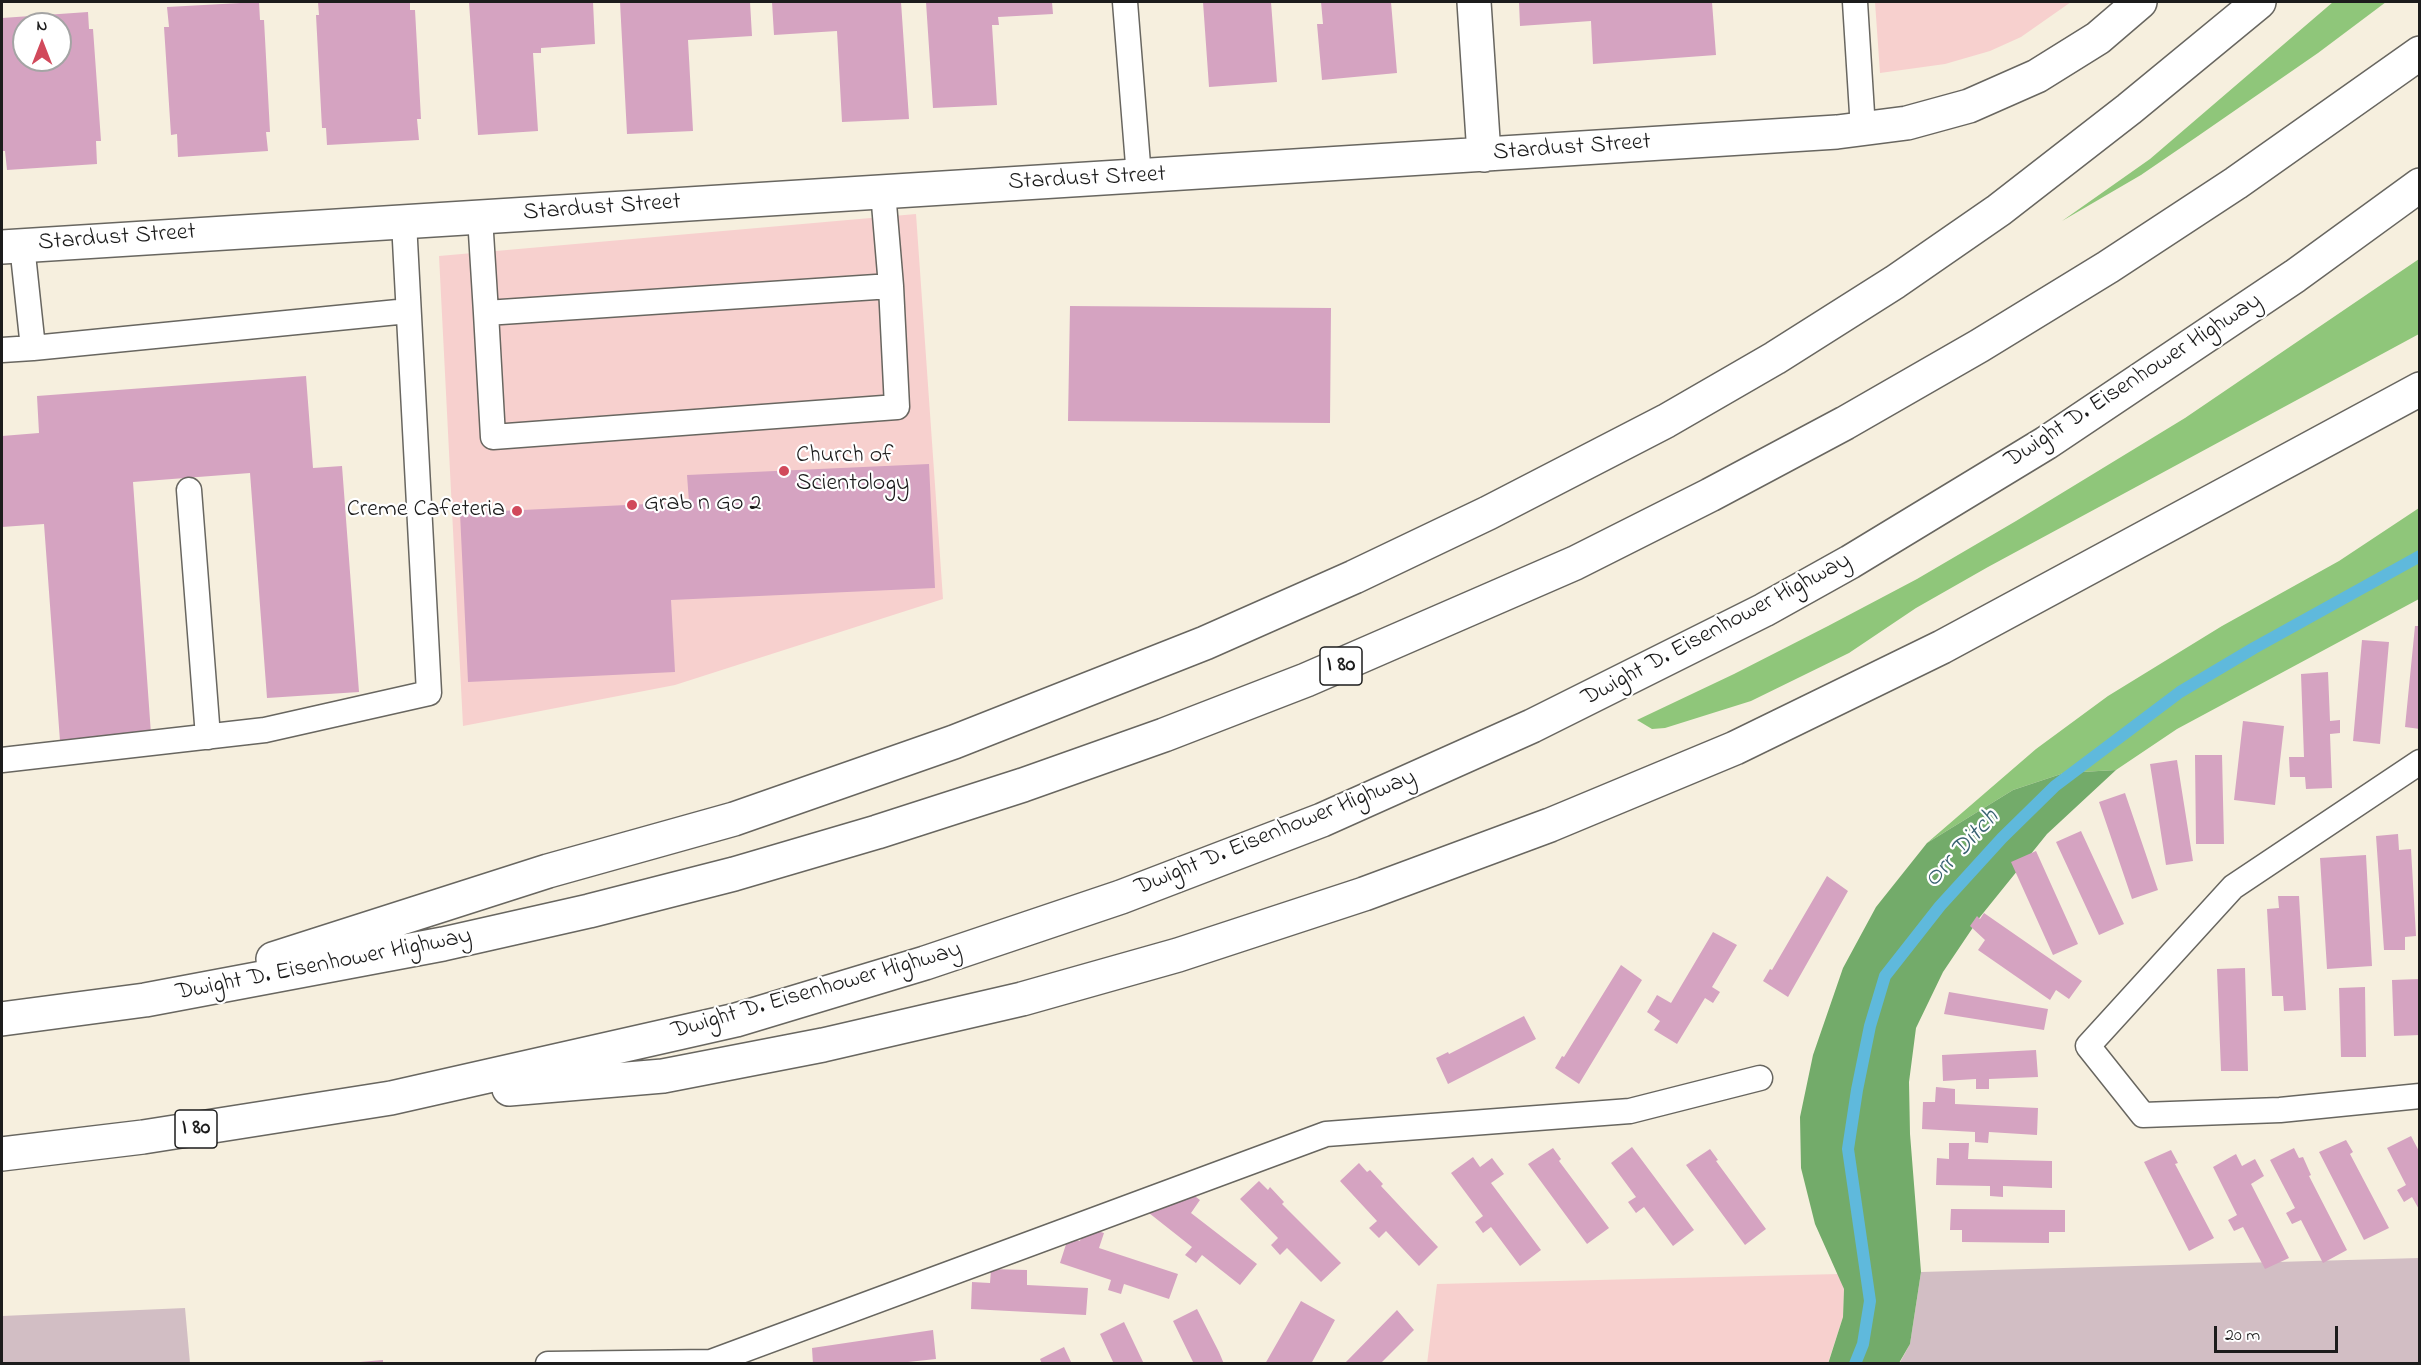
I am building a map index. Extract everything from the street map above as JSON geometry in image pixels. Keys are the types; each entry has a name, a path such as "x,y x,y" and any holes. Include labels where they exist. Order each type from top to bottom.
{"main road":[{"path":"1474,2 1484,155"},
{"name":"Stardust Street","path":"12,246 1139,177 1863,129 1907,123 1970,106 2037,76 2098,38 2140,2"},
{"path":"146,1000 548,871 734,819 954,742 1205,643 1354,577 1488,513 1666,421 1775,358 1885,288 1999,210 2138,102 2259,2"},
{"name":"Dwight D. Eisenhower Highway","path":"2,1019 146,1000 443,945 734,874 877,832 1023,785 1306,681 1575,563 1845,423 2108,267 2236,183 2420,53"},
{"name":"Dwight D. Eisenhower Highway","path":"2,1154 143,1137 391,1098 736,1020 925,963 1121,897 1322,820 1522,731 1764,610 1915,524 2046,443 2171,360 2295,276 2420,185"},
{"path":"391,1098 663,1076 823,1045 1022,999 1178,955 1364,894 1550,825 1736,748 1942,647 2420,389"}],"lane":[{"path":"1125,2 1139,177"},
{"path":"1855,2 1863,129"},
{"path":"480,217 493,436 505,436 897,407 891,286 883,192"},
{"path":"2,755 265,730 429,693 404,222"},
{"path":"12,246 33,348"},
{"path":"486,313 891,286"},
{"path":"2,350 408,311"},
{"path":"189,490 208,737"},
{"path":"2420,762 2234,887 2088,1046 2143,1115 2280,1110 2420,1096"},
{"path":"548,1364 711,1363 1326,1134 1630,1111 1760,1078"}],"shaded area":[{"path":"1875,2 2071,2 2021,37 1990,51 1945,64 1880,73"},
{"path":"916,214 943,599 675,685 463,726 439,256"},
{"path":"2419,1258 2419,1363 1899,1364 1910,1344 1921,1272"},
{"path":"1839,1274 1844,1289 1843,1317 1828,1363 1427,1364 1437,1284"},
{"path":"185,1308 190,1363 2,1363 2,1316"}],"green space":[{"path":"2333,2 2386,2 2318,53 2141,175 2062,221 2150,159"},
{"path":"2419,259 2419,334 1988,567 1916,608 1849,653 1751,701 1665,728 1652,729 1637,720 1828,626 1917,579 2016,521 2185,418"},
{"path":"2419,508 2419,599 2177,729 2116,770 2064,773 2013,790 1927,843 2036,749 2108,696 2222,626 2339,561"},
{"path":"2116,770 2047,834 1980,917 1943,972 1916,1028 1909,1082 1910,1134 1921,1272 1910,1344 1899,1363 1828,1364 1843,1317 1844,1289 1815,1224 1801,1168 1800,1117 1813,1055 1843,968 1876,907 1927,843 2013,790 2064,773"}],"building":[{"path":"259,2 260,20 264,20 270,132 266,132 268,151 178,157 177,134 171,135 164,27 169,27 167,7"},
{"path":"318,2 410,2 410,10 415,10 421,119 417,119 419,140 327,145 326,128 322,128 316,15 319,15"},
{"path":"469,2 593,2 595,44 541,48 541,53 533,53 538,131 478,135"},
{"path":"620,2 750,2 752,36 688,40 693,131 627,134"},
{"path":"772,2 901,2 909,119 842,122 837,31 774,35"},
{"path":"926,2 1052,2 1053,14 998,17 999,25 992,25 997,105 933,108"},
{"path":"1203,2 1271,2 1277,82 1209,87"},
{"path":"1321,2 1391,2 1397,73 1322,80 1317,24 1323,24"},
{"path":"1519,2 1712,2 1716,55 1593,64 1591,21 1520,26"},
{"path":"88,12 89,29 93,29 101,141 96,141 97,164 7,170 5,151 2,151 2,18 12,17 12,72 72,72 72,13"},
{"path":"1070,306 1331,308 1330,423 1068,421"},
{"path":"306,376 313,468 342,466 359,692 267,698 250,473 133,482 151,734 60,741 44,524 2,527 2,436 39,433 37,396"},
{"path":"929,464 935,588 671,600 675,672 468,682 460,513 689,502 687,475"},
{"path":"2415,626 2420,626 2420,729 2405,727"},
{"path":"2362,640 2389,642 2380,744 2353,741"},
{"path":"2328,672 2330,721 2340,720 2340,733 2330,734 2332,788 2306,789 2305,777 2290,777 2289,757 2304,757 2301,674"},
{"path":"2243,721 2284,726 2275,805 2234,800"},
{"path":"2195,755 2222,755 2224,844 2196,844"},
{"path":"2177,760 2193,861 2166,865 2150,764"},
{"path":"2125,793 2158,890 2132,899 2099,802"},
{"path":"2081,831 2124,924 2099,935 2056,842"},
{"path":"2398,834 2399,850 2411,849 2416,936 2405,937 2405,950 2384,950 2376,836"},
{"path":"2036,851 2078,944 2053,955 2011,862"},
{"path":"2366,855 2372,966 2327,969 2320,858"},
{"path":"1827,876 1848,891 1788,997 1763,981 1770,969 1772,970"},
{"path":"2278,896 2299,896 2306,1010 2284,1011 2283,996 2272,996 2267,909 2279,908"},
{"path":"1984,913 2082,981 2069,999 2056,990 2050,1000 1978,950 1985,940 1970,926 1977,916 1980,919"},
{"path":"1713,932 1737,945 1712,987 1720,992 1713,1003 1705,998 1677,1044 1654,1030 1660,1021 1647,1012 1657,995 1671,1003"},
{"path":"1621,965 1642,980 1579,1084 1555,1068"},
{"path":"2245,968 2248,1071 2221,1071 2217,969"},
{"path":"2420,979 2420,1035 2394,1036 2392,980"},
{"path":"2365,987 2366,1057 2341,1057 2339,988"},
{"path":"1949,992 2048,1009 2044,1030 1944,1014"},
{"path":"1524,1016 1536,1039 1448,1084 1436,1058 1448,1052 1449,1054"},
{"path":"2036,1050 2038,1077 1989,1079 1989,1089 1976,1089 1976,1079 1943,1081 1942,1055"},
{"path":"1936,1087 1955,1089 1955,1104 2038,1108 2037,1135 1989,1132 1988,1143 1975,1142 1975,1132 1922,1129 1923,1102 1935,1102"},
{"path":"2411,1136 2420,1153 2420,1211 2412,1197 2404,1202 2397,1190 2406,1185 2387,1148"},
{"path":"2346,1140 2353,1152 2350,1154 2389,1228 2364,1240 2319,1152"},
{"path":"1949,1143 1969,1143 1968,1159 2052,1161 2052,1188 2003,1186 2003,1197 1990,1196 1990,1186 1936,1185 1937,1158 1949,1159"},
{"path":"1632,1147 1694,1230 1673,1246 1644,1207 1636,1213 1628,1202 1636,1197 1611,1163"},
{"path":"1553,1148 1561,1159 1559,1161 1609,1228 1587,1244 1528,1164"},
{"path":"2294,1148 2299,1158 2303,1157 2311,1175 2309,1176 2347,1250 2323,1263 2301,1220 2292,1224 2286,1213 2295,1208 2270,1160"},
{"path":"1710,1149 1718,1160 1716,1161 1766,1229 1745,1245 1686,1165"},
{"path":"2171,1150 2178,1163 2175,1164 2214,1238 2189,1251 2144,1162"},
{"path":"2236,1154 2242,1166 2255,1159 2264,1176 2251,1184 2289,1258 2265,1269 2243,1227 2234,1231 2228,1220 2237,1215 2213,1167"},
{"path":"1473,1157 1480,1167 1492,1158 1504,1174 1491,1183 1541,1250 1520,1266 1491,1227 1483,1233 1475,1222 1483,1216 1451,1173"},
{"path":"1359,1163 1367,1172 1370,1170 1383,1184 1381,1186 1438,1247 1419,1266 1386,1231 1379,1238 1369,1228 1377,1221 1340,1181"},
{"path":"1259,1181 1268,1190 1270,1187 1284,1202 1282,1204 1341,1263 1321,1282 1287,1248 1280,1255 1271,1245 1278,1238 1240,1199"},
{"path":"1184,1188 1200,1200 1191,1213 1257,1264 1240,1285 1202,1255 1196,1263 1185,1255 1192,1247 1149,1213 1166,1193"},
{"path":"1951,1209 2065,1210 2065,1232 2049,1232 2049,1243 1962,1242 1962,1230 1950,1230"},
{"path":"1085,1227 1104,1233 1099,1248 1178,1274 1169,1299 1124,1284 1121,1294 1108,1290 1111,1280 1060,1263 1068,1238 1080,1241"},
{"path":"991,1269 1027,1270 1027,1285 1088,1288 1086,1315 971,1309 972,1282 990,1283"},
{"path":"1301,1301 1335,1320 1311,1364 1265,1364"},
{"path":"1197,1309 1224,1364 1194,1364 1173,1321"},
{"path":"1397,1310 1414,1330 1380,1364 1344,1364"},
{"path":"1124,1322 1144,1364 1114,1364 1100,1334"},
{"path":"933,1330 936,1359 889,1364 813,1364 812,1348"},
{"path":"1064,1347 1072,1364 1042,1364 1040,1359"},
{"path":"383,1360 383,1364 360,1364 360,1362"}],"waterway":[{"name":"Orr Ditch","path":"1855,1364 1863,1344 1870,1301 1848,1149 1870,1026 1885,976 1940,906 2002,838 2055,786 2180,692 2420,556"}],"place":[{"name":"Church of Scientology","path":"784,471"},
{"name":"Grab n Go 2","path":"632,505"},
{"name":"Creme Cafeteria","path":"517,511"}]}
